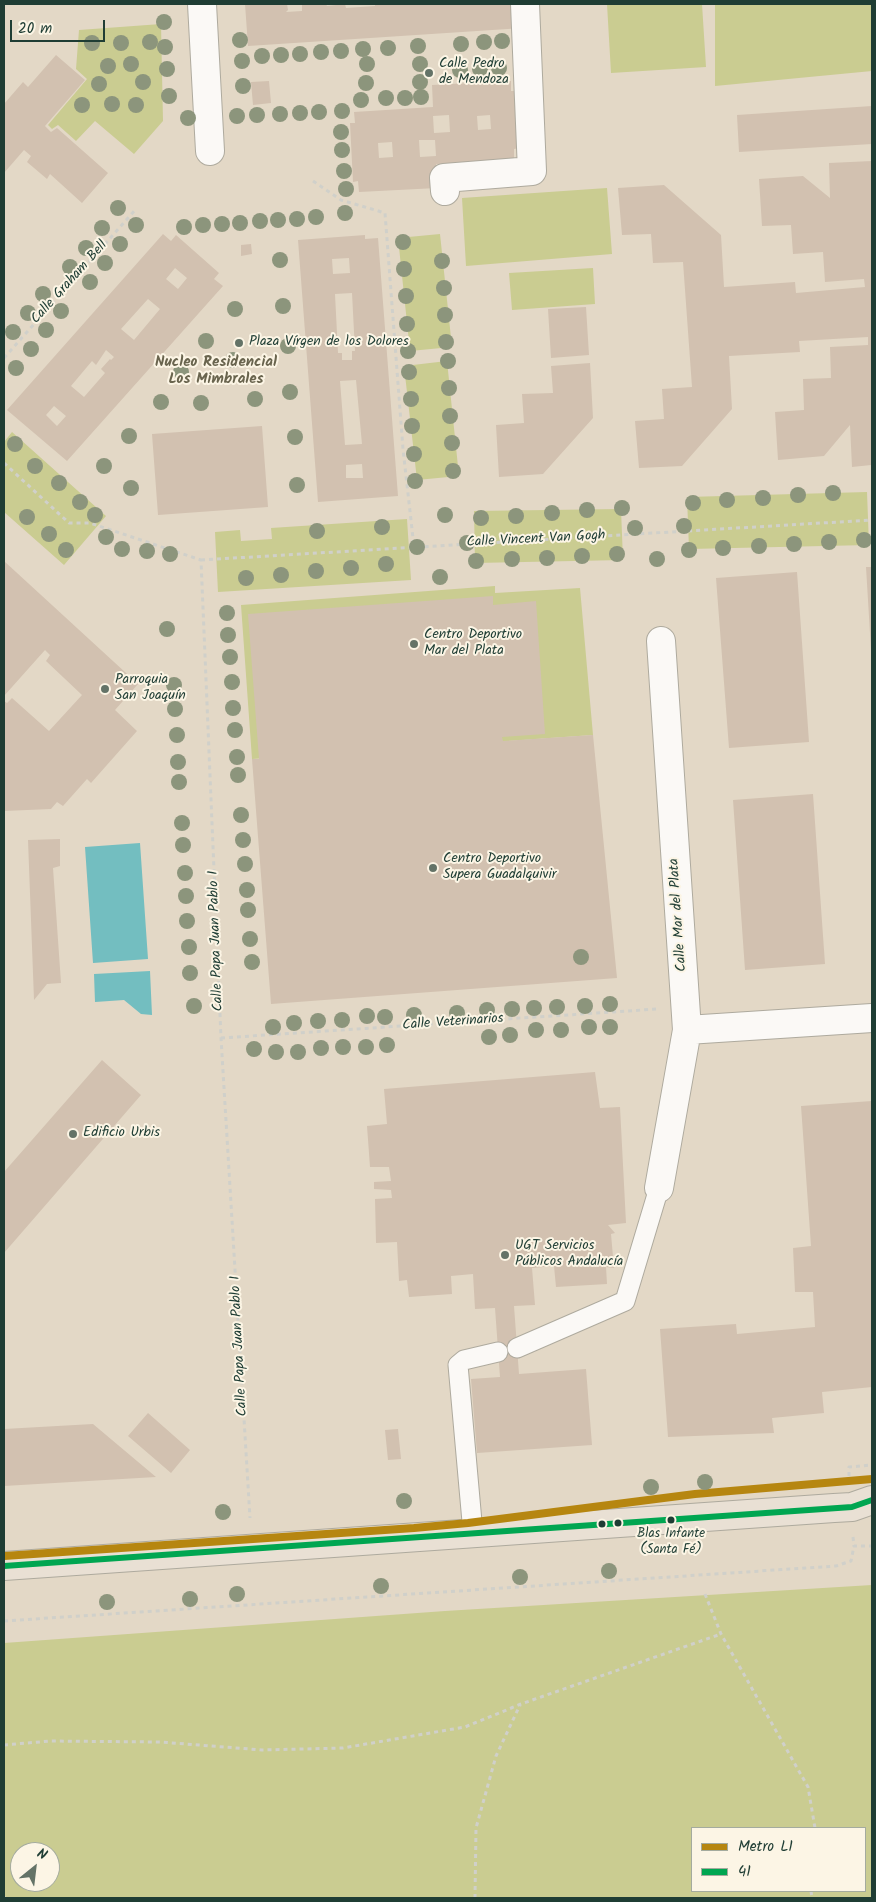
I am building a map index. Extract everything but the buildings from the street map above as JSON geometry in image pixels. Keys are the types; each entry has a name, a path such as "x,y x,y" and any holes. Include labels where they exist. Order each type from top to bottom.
{"main road":[{"path":"4,1566 865,1506"}],"street":[{"path":"202,4 210,151"},
{"path":"445,191 444,178 532,171 525,4"},
{"name":"Calle Mar del Plata","path":"659,1188 686,1019 661,641"},
{"path":"686,1019 872,1018"}],"lane":[{"path":"517,1348 625,1301 659,1188"},
{"path":"473,1533 458,1365 464,1360 498,1352"}],"path":[{"path":"313,181 341,200 385,213 403,449 414,547"},
{"name":"Calle Graham Bell","path":"4,358 136,209"},
{"path":"4,463 69,523 90,523 201,560"},
{"name":"Calle Vincent Van Gogh","path":"201,560 872,520"},
{"name":"Calle Papa Juan Pablo I","path":"201,560 221,1038 252,1548"},
{"name":"Calle Veterinarios","path":"221,1038 686,1019"},
{"path":"849,1477 849,1467 872,1465"},
{"path":"4,1621 836,1566 851,1561 854,1546 853,1535"},
{"path":"854,1546 872,1546"},
{"path":"705,1594 721,1634 808,1787 815,1827"},
{"path":"4,1745 68,1742 160,1742 262,1750 343,1748 465,1727 521,1704 721,1634"},
{"path":"475,1898 476,1828 496,1756 521,1704"}],"green space":[{"path":"607,4 702,4 706,67 611,73"},
{"path":"872,4 872,71 715,86 715,5"},
{"path":"161,24 163,121 134,154 95,121 76,141 58,125 52,129 48,125 87,79 76,69 79,30"},
{"path":"607,188 612,254 466,266 462,198"},
{"path":"440,234 452,347 410,351 398,238"},
{"path":"593,268 595,304 512,310 509,273"},
{"path":"447,361 459,476 417,480 404,366"},
{"path":"12,432 106,516 64,565 4,512 4,442"},
{"path":"867,492 869,545 689,549 687,497"},
{"path":"621,509 623,560 475,563 474,511"},
{"path":"407,519 411,580 218,592 215,532 240,530 241,541 272,539 271,528"},
{"name":"Centro Deportivo Mar del Plata","path":"495,586 495,593 580,588 593,735 252,759 241,605"},
{"path":"872,1585 872,1898 4,1898 4,1643 445,1611"}],"water":[{"path":"140,843 148,959 93,963 85,847"},
{"path":"150,971 152,1015 141,1014 124,1000 95,1002 94,974"}],"metro line":[{"name":"L1","path":"4,1556 414,1528 468,1523 695,1494 872,1479"}],"transit line":[{"name":"41","path":"4,1566 852,1507 872,1500"}],"place":[{"name":"Calle Pedro de Mendoza","path":"429,73"},
{"name":"Plaza Vírgen de los Dolores","path":"239,343"},
{"name":"Centro Deportivo Mar del Plata","path":"414,644"},
{"name":"Parroquia San Joaquín","path":"105,689"},
{"name":"Centro Deportivo Supera Guadalquivir","path":"433,868"},
{"name":"Edificio Urbis","path":"73,1134"},
{"name":"UGT Servicios Públicos Andalucía","path":"505,1255"},
{"name":"Blas Infante (Santa Fé)","path":"671,1520"}],"district":[{"name":"Nucleo Residencial Los Mimbrales","path":"216,372"}]}
